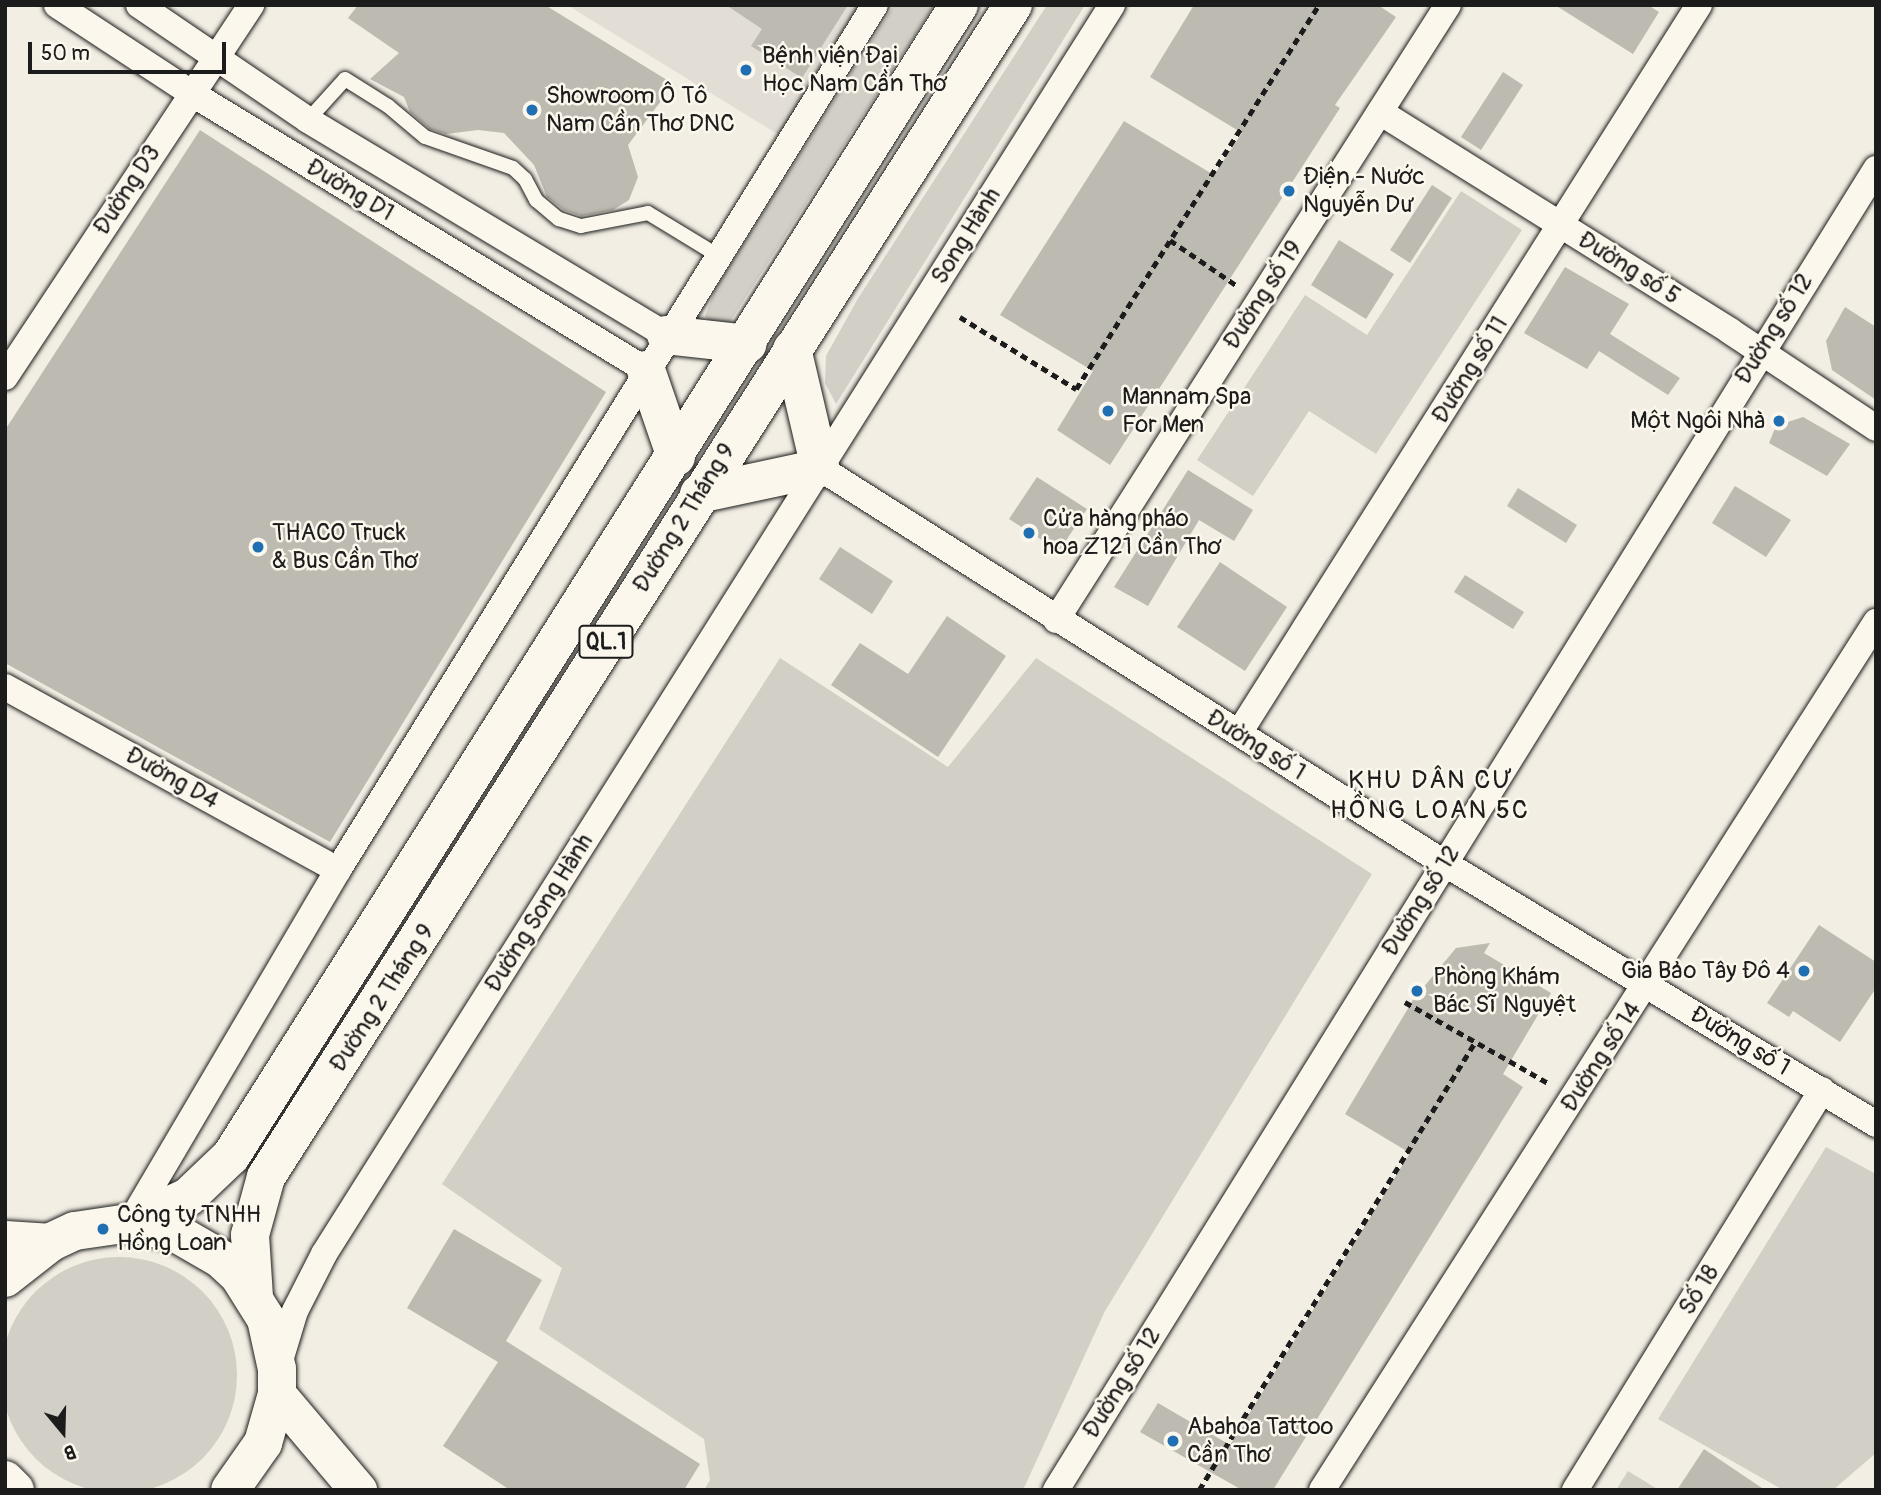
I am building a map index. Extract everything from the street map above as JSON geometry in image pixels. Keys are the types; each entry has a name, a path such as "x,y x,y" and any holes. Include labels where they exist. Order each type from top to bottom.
{"highway":[{"name":"Đường 2 Tháng 9","path":"130,1223 188,1197 232,1156 748,344 959,5"},
{"name":"Đường 2 Tháng 9","path":"254,1297 250,1235 266,1177 1013,5"},
{"path":"666,335 748,344"},
{"path":"699,494 820,468 792,349"},
{"path":"646,370 676,457"},
{"path":"5,1278 51,1242 75,1231 130,1223 176,1233 200,1244 221,1259 254,1297 266,1319 277,1382 263,1443 230,1490"},
{"path":"5,1480 15,1490"}],"main road":[{"path":"5,1239 51,1242"},
{"path":"277,1382 358,1490"}],"street":[{"name":"Đường D1","path":"57,5 191,93 646,370"},
{"name":"Đường D1","path":"139,5 309,120 666,335"},
{"name":"Đường D3","path":"5,377 251,5"},
{"name":"Song Hành","path":"820,468 1112,5"},
{"name":"Đường số 19","path":"1056,620 1448,5"},
{"name":"Đường số 11","path":"1239,733 1562,226 1699,5"},
{"path":"130,1223 338,870 869,7"},
{"name":"Đường số 5","path":"1380,112 1760,351 1876,428"},
{"name":"Đường số 12","path":"1056,1490 1760,351 1876,169"},
{"name":"Đường số 1","path":"820,468 1056,620 1444,863 1876,1124"},
{"name":"Đường Song Hành","path":"277,1382 295,1311 324,1254 820,468"},
{"name":"Đường số 14","path":"1322,1490 1647,985 1876,622"},
{"name":"Đường D4","path":"5,687 338,870"},
{"name":"Số 18","path":"1575,1490 1822,1090"}],"lane":[{"path":"309,120 345,79 425,137 513,168 536,200 559,219 581,226 648,212 717,255"}],"path":[{"path":"960,317 1076,389 1319,5"},
{"path":"1170,240 1242,289"},
{"path":"1405,1002 1559,1089"},
{"path":"1199,1490 1475,1042"}],"shaded area":[{"name":"Bệnh viện Đại Học Nam Cần Thơ","path":"567,5 861,5 779,135"},
{"path":"894,5 934,5 728,325 712,324 705,316 715,290"},
{"path":"1047,5 1085,5 836,404 825,383 826,356 857,300"},
{"path":"1461,191 1522,230 1376,454 1309,411 1253,496 1197,460 1305,295 1367,335"},
{"path":"780,658 948,767 1036,658 1372,874 1105,1311 1023,1490 704,1490 710,1480 704,1439 539,1329 562,1268 442,1184"},
{"path":"1826,1147 1876,1174 1876,1453 1833,1490 1783,1490 1658,1419"},
{"path":"107,1257 131,1257 175,1271 203,1291 228,1330 235,1352 235,1398 228,1420 203,1459 175,1479 153,1488 131,1493 107,1493 63,1479 35,1459 15,1431 6,1409 1,1387 1,1363 15,1319 35,1291 63,1271 85,1262"},
{"path":"1628,1471 1659,1490 1616,1490"}],"building":[{"name":"Showroom Ô Tô Nam Cần Thơ DNC","path":"358,5 545,5 667,80 661,101 628,145 638,177 629,200 613,210 582,216 564,210 547,197 534,165 504,133 478,130 446,134 430,129 410,112 404,97 370,79 399,53 348,18"},
{"path":"726,5 848,5 802,78 751,46 762,29"},
{"path":"1194,5 1378,5 1396,17 1335,105 1340,108 1110,465 1057,430 1093,371 1000,315 1124,121 1214,175 1242,133 1150,77"},
{"path":"1555,5 1648,5 1659,12 1633,54"},
{"path":"1503,72 1523,85 1481,150 1461,137"},
{"name":"THACO Truck & Bus Cần Thơ","path":"200,130 606,392 330,842 5,663 5,430"},
{"path":"1432,185 1452,198 1410,263 1390,250"},
{"path":"1339,240 1394,274 1366,319 1311,285"},
{"path":"1565,267 1629,304 1610,334 1680,378 1668,395 1599,351 1587,369 1524,333"},
{"path":"1845,307 1876,327 1876,400 1832,370 1826,341"},
{"path":"1803,417 1850,444 1827,476 1769,443 1776,426"},
{"path":"1188,470 1253,510 1234,541 1199,520 1148,606 1114,587"},
{"path":"1037,477 1087,509 1059,551 1009,519"},
{"path":"1735,486 1791,520 1766,557 1712,523"},
{"path":"1518,488 1577,525 1566,543 1507,506"},
{"path":"840,547 893,581 872,614 819,579"},
{"path":"1220,562 1287,607 1245,671 1177,627"},
{"path":"1465,575 1524,612 1513,629 1454,592"},
{"path":"947,616 1006,656 938,757 831,685 860,643 908,674"},
{"path":"1819,925 1876,962 1876,988 1840,1042 1793,1011 1789,1017 1767,1003"},
{"path":"1490,943 1484,953 1551,993 1503,1074 1523,1087 1273,1490 1242,1490 1140,1432 1158,1403 1230,1445 1410,1153 1345,1114 1413,1000 1456,948"},
{"path":"454,1229 542,1280 506,1341 700,1464 684,1490 510,1490 443,1446 498,1362 407,1308"},
{"path":"1704,1449 1765,1490 1677,1490"}],"place":[{"name":"Bệnh viện Đại Học Nam Cần Thơ","path":"746,70"},
{"name":"Showroom Ô Tô Nam Cần Thơ DNC","path":"532,110"},
{"name":"Điện - Nước Nguyễn Dư","path":"1289,191"},
{"name":"Mannam Spa For Men","path":"1108,411"},
{"name":"Một Ngôi Nhà","path":"1779,421"},
{"name":"Cửa hàng pháo hoa Z121 Cần Thơ","path":"1029,533"},
{"name":"THACO Truck & Bus Cần Thơ","path":"258,547"},
{"name":"Gia Bảo Tây Đô 4","path":"1804,971"},
{"name":"Phòng Khám Bác Sĩ Nguyệt","path":"1417,991"},
{"name":"Công ty TNHH Hồng Loan","path":"103,1229"},
{"name":"Abahoa Tattoo Cần Thơ","path":"1173,1441"}],"district":[{"name":"KHU DÂN CƯ HỒNG LOAN 5C","path":"1430,796"}]}
